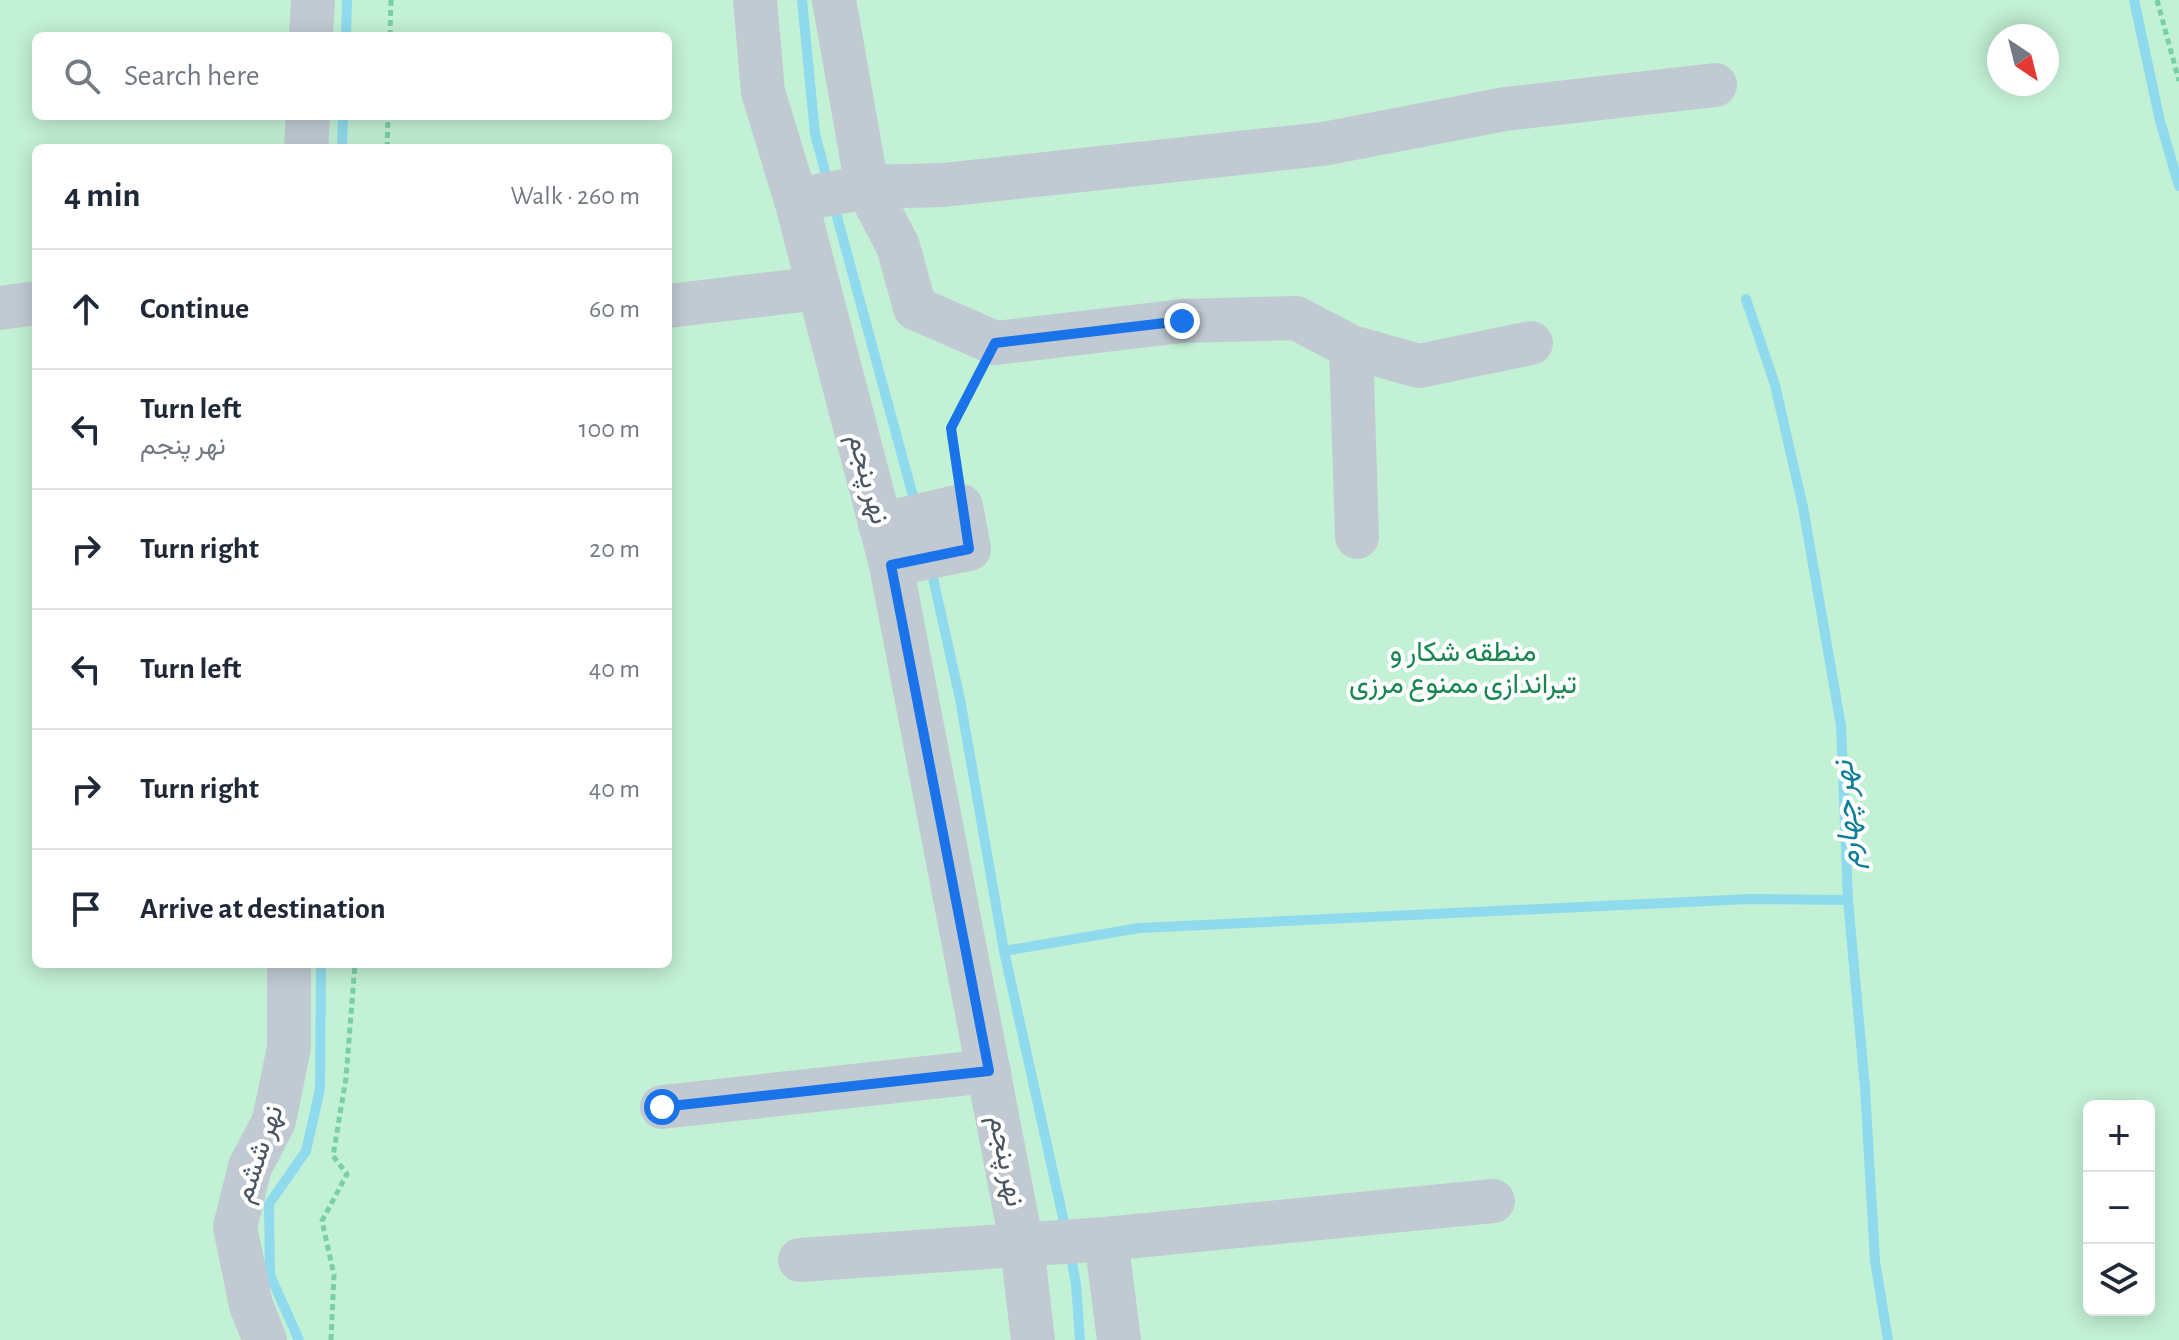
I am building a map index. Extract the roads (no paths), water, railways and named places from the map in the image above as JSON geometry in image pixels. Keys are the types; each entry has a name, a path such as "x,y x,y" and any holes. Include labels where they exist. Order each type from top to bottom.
{"street":[{"path":"311,32 313,0"},
{"name":"نهر پنجم","path":"755,0 763,92 831,194 819,288 917,535 989,1071 1033,1246 1033,1340"},
{"path":"831,194 834,0"},
{"path":"831,194 1323,144 1505,109 1715,85"},
{"path":"306,144 308,120"},
{"path":"831,194 898,246 915,308 995,343 1182,321 1296,318 1351,347 1419,366 1531,343"},
{"path":"672,306 819,288"},
{"path":"0,308 32,304"},
{"path":"1351,347 1357,537"},
{"name":"نهر ششم","path":"265,1340 251,1305 235,1227 250,1167 274,1121 289,1047 289,968"},
{"path":"662,1107 989,1071"},
{"path":"800,1260 1033,1246 1493,1201"},
{"path":"1097,1240 1119,1340"}],"waterway":[{"path":"346,32 347,0"},
{"path":"802,0 815,134 828,182"},
{"path":"2134,0 2160,121 2179,186"},
{"path":"342,144 343,120"},
{"path":"833,202 916,507"},
{"name":"نهر چهارم","path":"1746,299 1775,385 1803,507 1841,726 1848,900 1865,1088 1875,1261 1888,1340"},
{"path":"931,569 960,699 1004,951 1066,1231"},
{"path":"1004,951 1139,928 1749,899 1848,900"},
{"path":"299,1340 270,1275 269,1204 306,1151 320,1089 321,968"},
{"path":"1070,1251 1080,1340"}],"park label":[{"name":"منطقه شکار و تیراندازی ممنوع مرزی","path":"1463,669"}]}
